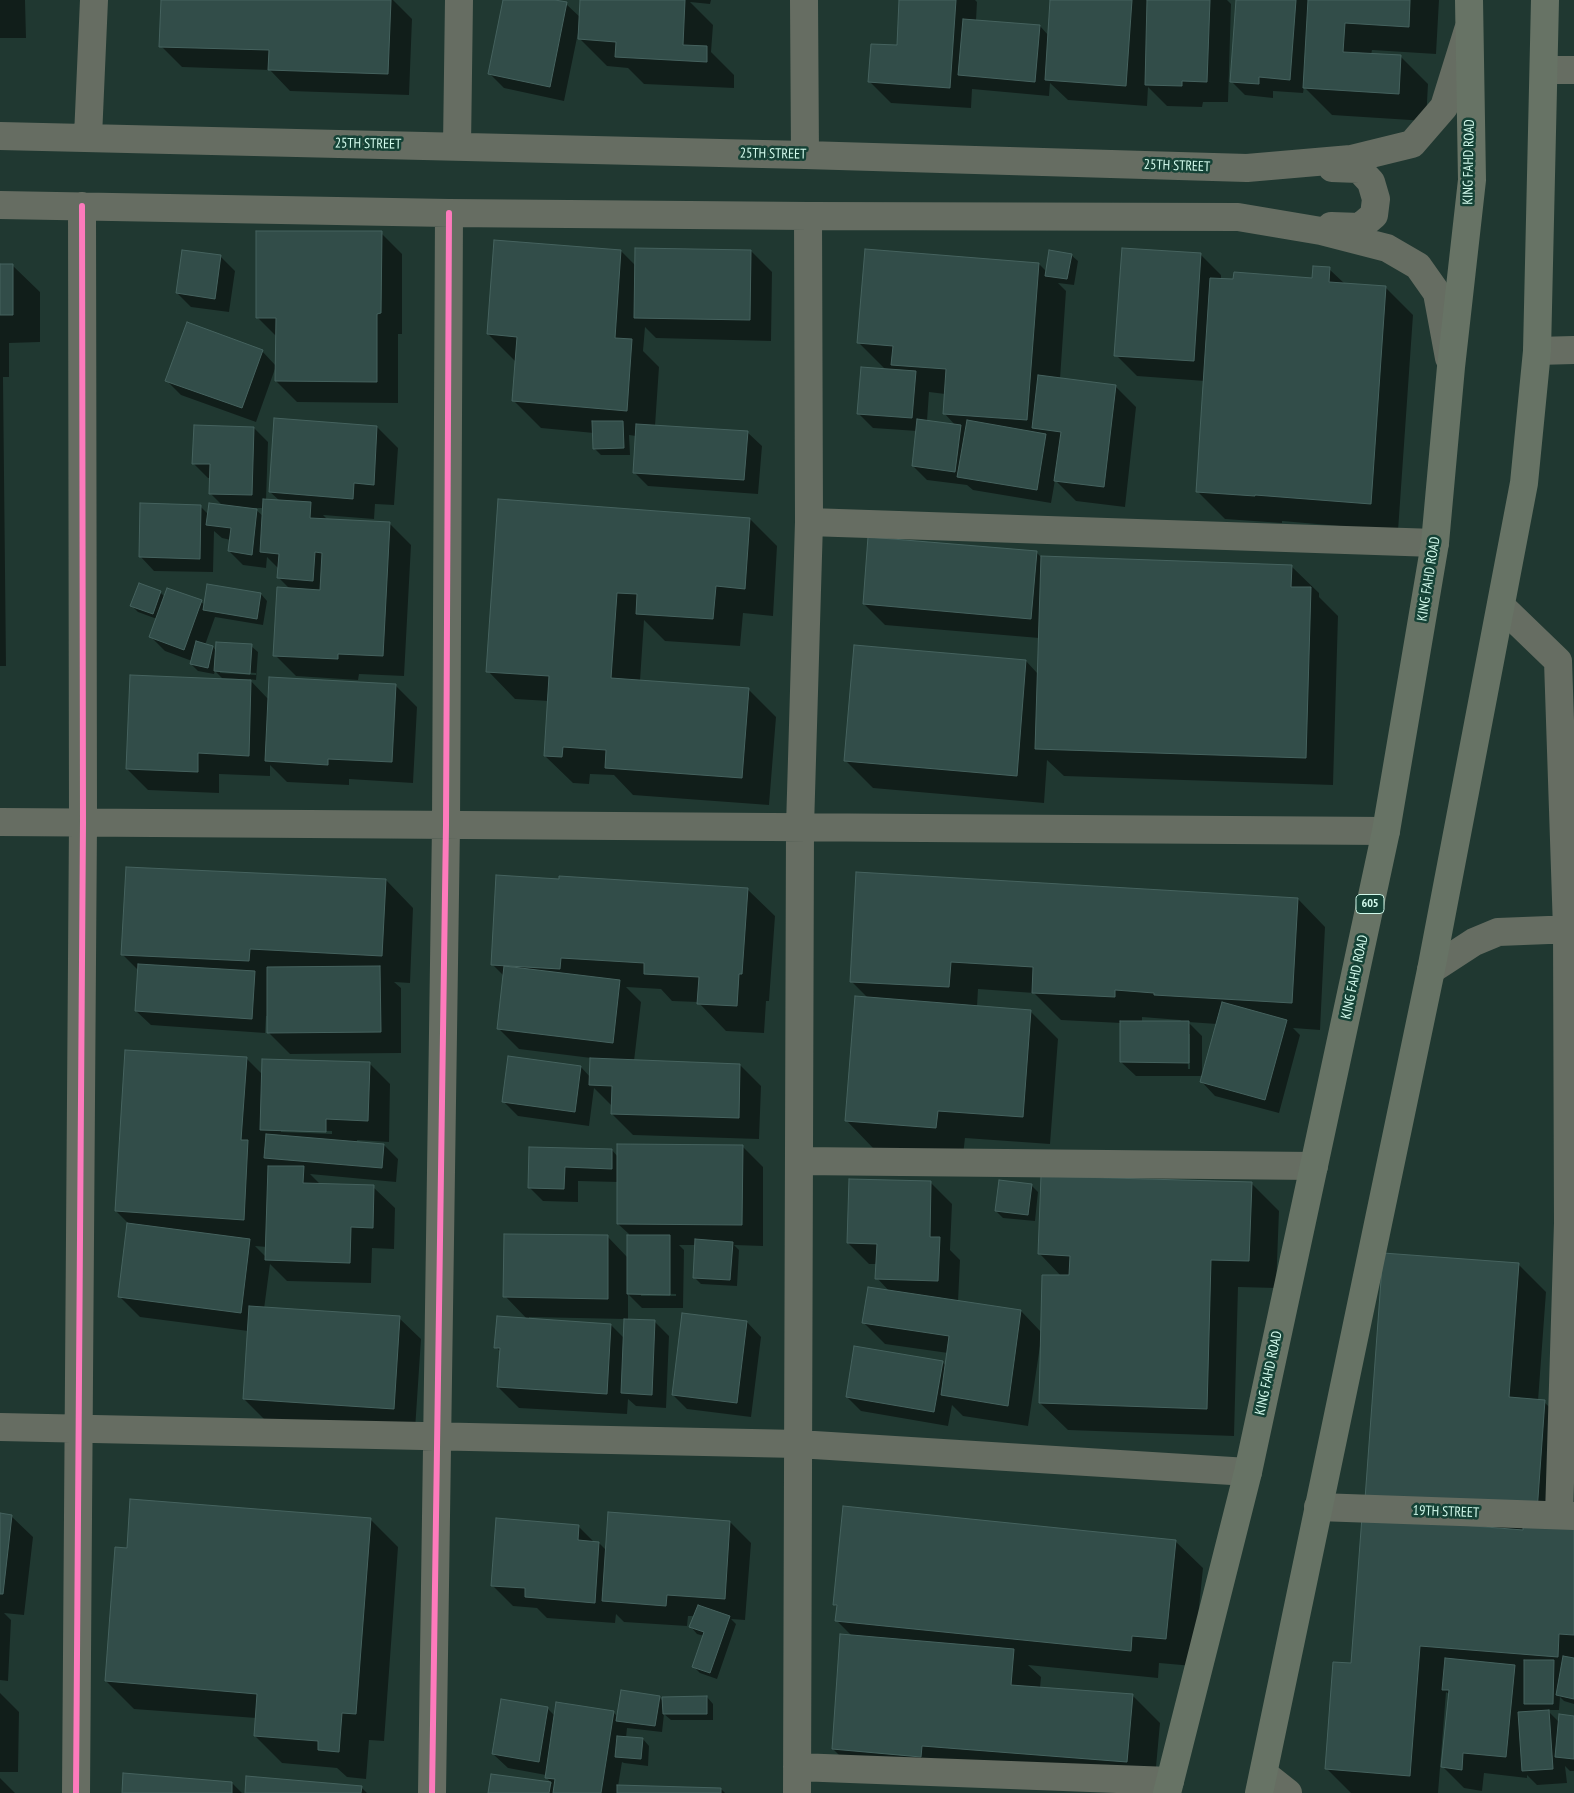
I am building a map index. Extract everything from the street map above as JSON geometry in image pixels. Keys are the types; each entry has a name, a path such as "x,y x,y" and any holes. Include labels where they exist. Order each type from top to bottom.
{"highway":[{"name":"KING FAHD ROAD","path":"1168,1787 1248,1472 1386,831 1435,542 1451,367 1472,180 1469,0"},
{"path":"1262,1784 1431,970 1524,483 1537,351 1545,70 1545,0"}],"street":[{"path":"88,137 94,0"},
{"path":"457,146 459,0"},
{"path":"804,0 805,155"},
{"name":"25TH STREET","path":"0,136 457,146 1247,168 1351,159 1412,144 1444,107 1468,28"},
{"path":"1545,70 1574,70"},
{"path":"0,205 449,213 1238,217 1360,227 1374,215 1376,199 1372,182 1359,169 1329,168 1285,174 1247,168"},
{"path":"76,1793 83,822 82,206"},
{"path":"432,1793 446,824 449,213"},
{"path":"808,216 808,522 800,827 797,1780 1168,1787"},
{"path":"1238,217 1321,231 1387,248 1418,266 1437,293 1451,367"},
{"path":"1537,351 1574,350"},
{"path":"808,522 1435,542"},
{"path":"1501,606 1566,661 1571,929 1571,1223 1567,1515"},
{"path":"0,822 1386,831"},
{"path":"1431,970 1474,942 1498,932 1571,929"},
{"path":"799,1161 1314,1166"},
{"path":"0,1427 798,1444 1248,1472"},
{"name":"19TH STREET","path":"1318,1508 1567,1515"},
{"path":"1262,1784 1288,1793"}],"building":[{"path":"161,0 391,0 388,74 268,70 269,50 159,47"},
{"path":"503,0 555,0 567,2 550,87 488,74"},
{"path":"580,0 685,0 683,45 707,46 707,62 615,57 616,42 578,39"},
{"path":"899,0 956,0 950,88 868,82 871,44 897,45"},
{"path":"1050,0 1132,0 1126,86 1045,80"},
{"path":"1147,0 1210,0 1207,82 1182,81 1182,86 1145,85"},
{"path":"1236,0 1296,0 1290,80 1259,77 1259,84 1230,82"},
{"path":"1308,0 1410,0 1409,27 1345,23 1343,52 1401,55 1399,94 1303,88"},
{"path":"963,19 1040,25 1035,82 958,75"},
{"path":"256,231 382,231 381,313 377,314 377,382 275,381 276,318 256,318"},
{"path":"494,240 621,250 615,338 632,339 627,411 512,401 517,337 487,334"},
{"path":"635,248 751,250 750,320 634,318"},
{"path":"1122,248 1201,253 1194,361 1114,356"},
{"path":"865,249 1039,263 1027,420 943,414 946,369 891,365 893,346 857,343"},
{"path":"182,250 221,255 215,299 176,293"},
{"path":"1049,250 1072,254 1067,279 1045,276"},
{"path":"0,264 13,264 13,315 0,315"},
{"path":"1313,266 1330,267 1329,282 1386,286 1371,504 1196,492 1210,278 1233,279 1234,272 1312,278"},
{"path":"187,322 263,350 242,408 165,381"},
{"path":"861,367 916,371 912,418 857,414"},
{"path":"1038,375 1116,385 1104,487 1054,481 1061,432 1032,428"},
{"path":"274,418 377,426 374,485 354,483 353,499 269,492"},
{"path":"917,419 961,425 955,472 912,466"},
{"path":"967,420 1046,434 1037,490 957,477"},
{"path":"592,421 623,421 624,448 593,449"},
{"path":"636,424 748,431 744,480 633,473"},
{"path":"194,425 254,427 252,495 209,494 210,464 192,464"},
{"path":"263,499 311,502 310,518 390,522 383,656 338,654 338,659 273,656 277,587 320,590 322,553 315,552 313,581 277,578 279,554 260,552"},
{"path":"498,499 750,518 745,589 716,586 713,619 636,614 637,594 617,593 611,678 749,688 742,778 605,768 606,750 563,747 562,757 544,756 549,676 486,672"},
{"path":"140,503 201,505 200,559 139,557"},
{"path":"209,503 257,509 252,555 228,551 231,528 206,525"},
{"path":"868,537 1037,551 1031,619 863,604"},
{"path":"1041,556 1292,565 1291,587 1311,587 1306,758 1035,749"},
{"path":"139,583 161,591 153,614 130,606"},
{"path":"207,584 261,593 257,619 203,610"},
{"path":"167,588 202,600 184,650 149,637"},
{"path":"196,641 213,646 208,668 190,664"},
{"path":"216,642 252,644 250,674 214,671"},
{"path":"854,645 1026,660 1017,776 844,761"},
{"path":"130,675 251,680 249,756 198,753 198,772 126,769"},
{"path":"269,677 396,684 392,762 328,759 328,765 265,761"},
{"path":"126,867 386,879 382,956 250,949 249,961 121,955"},
{"path":"856,872 1298,898 1292,1003 1154,995 1154,993 1115,990 1115,997 1032,993 1033,967 951,962 949,987 850,982"},
{"path":"496,875 559,879 559,876 748,888 742,974 739,974 737,1006 697,1004 699,977 644,974 644,963 561,958 560,969 491,965"},
{"path":"138,964 255,971 252,1019 135,1011"},
{"path":"380,966 381,1032 267,1033 267,967"},
{"path":"504,966 620,980 613,1043 497,1029"},
{"path":"855,996 1031,1010 1023,1117 938,1111 936,1128 845,1121"},
{"path":"1222,1002 1287,1020 1265,1100 1200,1082"},
{"path":"1120,1021 1189,1021 1189,1063 1120,1062"},
{"path":"125,1050 247,1057 241,1140 248,1140 244,1220 115,1211"},
{"path":"508,1056 581,1066 575,1112 502,1102"},
{"path":"590,1058 740,1064 739,1118 611,1114 612,1086 589,1085"},
{"path":"262,1059 370,1062 368,1121 326,1119 326,1132 260,1130"},
{"path":"266,1134 384,1144 382,1168 264,1158"},
{"path":"617,1144 743,1145 742,1225 617,1224"},
{"path":"529,1147 612,1149 612,1169 565,1167 564,1189 528,1188"},
{"path":"268,1166 304,1166 303,1183 374,1185 373,1228 351,1227 350,1263 265,1260"},
{"path":"1041,1176 1252,1182 1249,1261 1211,1260 1207,1409 1039,1403 1042,1275 1069,1275 1070,1256 1038,1254"},
{"path":"849,1179 931,1181 930,1237 940,1237 938,1281 875,1279 877,1244 847,1243"},
{"path":"999,1180 1032,1184 1028,1215 995,1211"},
{"path":"127,1223 250,1239 241,1313 118,1297"},
{"path":"504,1234 608,1235 608,1299 503,1297"},
{"path":"627,1235 670,1235 670,1295 627,1294"},
{"path":"695,1239 733,1242 730,1280 693,1278"},
{"path":"1383,1253 1519,1263 1509,1397 1545,1400 1537,1512 1365,1499"},
{"path":"868,1287 1021,1310 1008,1406 941,1395 949,1336 862,1323"},
{"path":"249,1306 400,1316 394,1409 243,1399"},
{"path":"682,1313 747,1321 737,1403 672,1395"},
{"path":"497,1316 611,1324 607,1394 497,1387 500,1348 494,1348"},
{"path":"624,1319 655,1320 652,1395 621,1393"},
{"path":"854,1346 943,1361 934,1412 846,1397"},
{"path":"130,1499 371,1518 356,1714 342,1713 339,1752 318,1750 318,1741 254,1736 257,1694 105,1681 115,1547 127,1548"},
{"path":"843,1506 1176,1540 1166,1639 1132,1636 1131,1651 835,1621 837,1605 833,1605"},
{"path":"608,1512 730,1521 725,1599 667,1595 666,1606 602,1601"},
{"path":"0,1513 12,1515 3,1594 0,1594"},
{"path":"1362,1517 1523,1530 1523,1520 1574,1524 1574,1635 1559,1634 1558,1657 1420,1646 1410,1776 1325,1769 1333,1662 1351,1663"},
{"path":"496,1518 579,1525 578,1540 599,1542 595,1603 525,1597 525,1588 491,1586"},
{"path":"698,1605 730,1616 710,1673 692,1667 704,1632 689,1627"},
{"path":"840,1634 1014,1649 1011,1685 1133,1694 1127,1762 922,1746 921,1757 832,1749"},
{"path":"1563,1656 1574,1658 1574,1699 1556,1695"},
{"path":"1445,1658 1515,1665 1506,1757 1463,1753 1462,1770 1441,1767 1449,1690 1442,1690"},
{"path":"1524,1660 1554,1660 1553,1704 1524,1704"},
{"path":"621,1690 660,1696 655,1726 616,1721"},
{"path":"707,1696 707,1714 663,1714 662,1697"},
{"path":"501,1699 548,1707 539,1762 492,1754"},
{"path":"556,1702 614,1711 601,1793 553,1793 555,1779 545,1778"},
{"path":"1549,1710 1553,1769 1522,1771 1518,1712"},
{"path":"1559,1714 1574,1716 1574,1759 1555,1757"},
{"path":"617,1736 643,1738 641,1759 615,1757"},
{"path":"123,1773 232,1782 232,1793 122,1793"},
{"path":"491,1774 551,1782 549,1793 488,1793"},
{"path":"246,1776 362,1786 361,1793 245,1793"},
{"path":"617,1785 721,1788 721,1793 617,1793"}],"cycle path":[{"path":"76,1793 83,822 82,206"},
{"path":"432,1793 446,825 449,213"}]}
